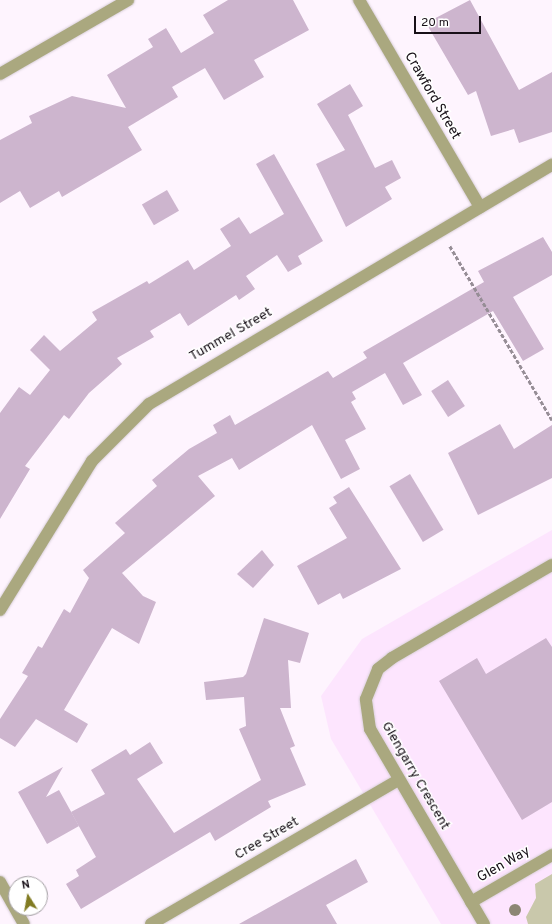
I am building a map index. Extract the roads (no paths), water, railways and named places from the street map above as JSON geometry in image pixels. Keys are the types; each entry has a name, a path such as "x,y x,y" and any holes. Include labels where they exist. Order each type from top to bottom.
{"street":[{"path":"0,74 128,0"},
{"name":"Crawford Street","path":"359,0 480,207"},
{"name":"Tummel Street","path":"0,610 92,461 129,420 193,374 552,165"},
{"name":"Glengarry Crescent","path":"484,924 398,780 370,729 366,714 369,683 378,669 552,565"},
{"name":"Cree Street","path":"151,924 398,780"},
{"name":"Glen Way","path":"471,902 552,855"},
{"path":"0,882 24,924"}]}
